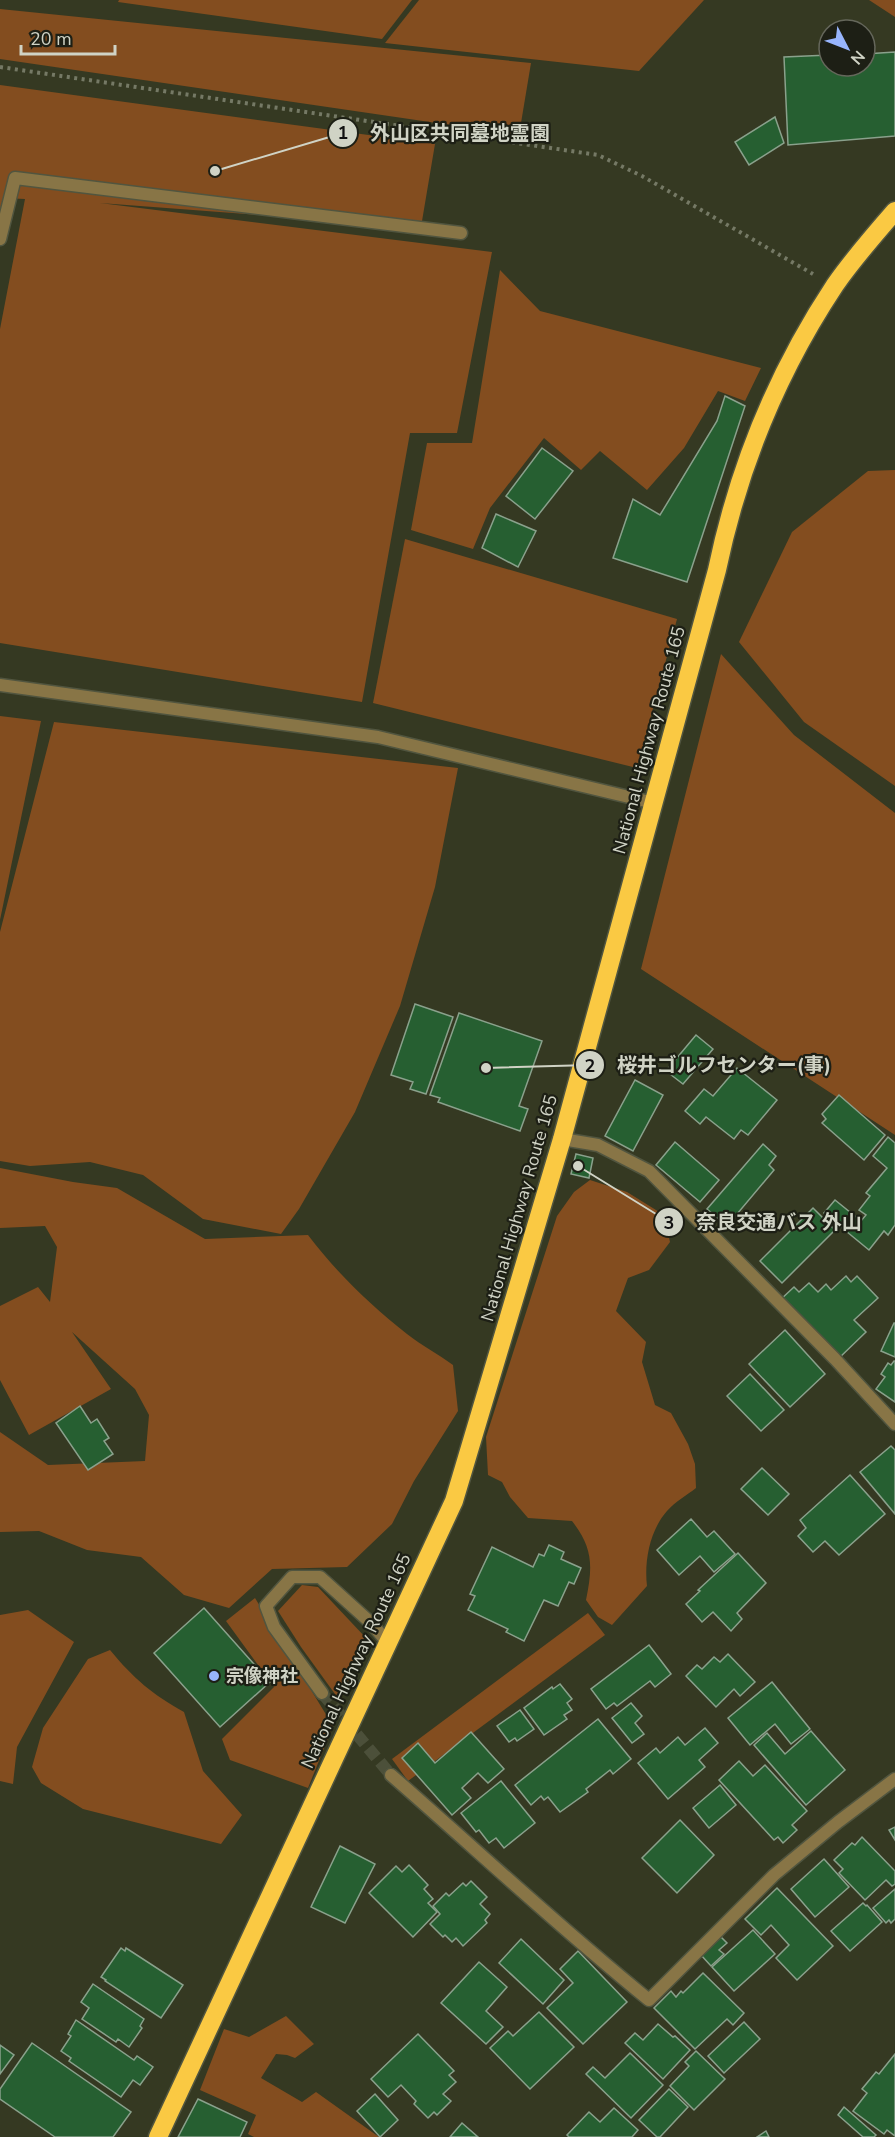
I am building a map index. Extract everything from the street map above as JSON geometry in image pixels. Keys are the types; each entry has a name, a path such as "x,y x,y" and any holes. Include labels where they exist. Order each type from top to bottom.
{"highway":[{"name":"National Highway Route 165","path":"158,2137 454,1501 562,1139 717,570 727,523 745,467 771,400 800,345 835,286 861,249 895,211"}],"street":[{"path":"0,238 15,178 461,233"},
{"path":"0,685 378,737 654,803"},
{"path":"562,1139 598,1145 649,1171 835,1359 895,1424"},
{"path":"322,1693 274,1627 266,1606 292,1577 320,1577 370,1623 388,1643"},
{"path":"391,1775 579,1943 649,2000 774,1875 895,1779"}],"path":[{"path":"0,67 598,155 642,176 835,286"}],"shaded area":[{"path":"119,0 412,0 382,39 118,2"},
{"path":"419,0 704,0 639,71 385,43"},
{"path":"869,0 895,0 895,17"},
{"path":"0,9 531,63 519,135 0,59"},
{"path":"0,85 435,144 421,227 100,203 492,252 457,433 410,433 362,702 0,643 0,329 25,199 3,198 0,231"},
{"path":"500,270 540,311 761,368 745,401 718,391 684,448 647,490 600,451 581,470 544,438 490,508 473,549 411,530 427,443 472,443"},
{"path":"895,470 895,786 804,722 739,642 792,532 868,471"},
{"path":"405,539 677,619 637,768 373,703"},
{"path":"721,654 794,735 895,813 895,1135 641,969"},
{"path":"0,716 41,721 0,920"},
{"path":"54,722 458,768 435,887 400,1006 355,1112 299,1209 281,1234 203,1219 143,1175 90,1162 30,1166 0,1161 0,932"},
{"path":"0,1168 117,1188 205,1239 308,1235 354,1288 380,1312 412,1338 453,1365 458,1411 414,1481 392,1524 347,1567 272,1569 229,1608 184,1595 141,1557 87,1550 39,1531 0,1532 0,1432 48,1465 145,1461 149,1415 135,1389 72,1332 111,1389 29,1435 0,1380 0,1306 38,1287 50,1302 57,1247 45,1226 0,1228"},
{"path":"590,1180 627,1192 664,1215 670,1242 649,1270 628,1278 616,1311 646,1342 642,1362 655,1405 671,1413 688,1444 695,1464 696,1488 667,1511 652,1536 646,1566 647,1586 612,1625 598,1617 586,1600 590,1577 590,1558 579,1531 572,1521 528,1518 510,1497 502,1482 488,1475 486,1437 557,1216 574,1192"},
{"path":"302,1585 318,1587 366,1638 340,1701 278,1611"},
{"path":"255,1598 333,1726 308,1788 230,1760 222,1739 274,1687 226,1621"},
{"path":"28,1610 74,1642 17,1747 13,1784 0,1781 0,1615"},
{"path":"588,1613 605,1635 408,1781 392,1759"},
{"path":"110,1650 144,1685 184,1712 203,1771 242,1815 221,1844 83,1809 41,1783 32,1767 43,1728 88,1659"},
{"path":"286,2016 314,2044 295,2058 276,2054 261,2078 302,2102 316,2092 379,2137 254,2137 248,2134 256,2115 200,2090 224,2029 249,2037"}],"building":[{"path":"895,52 895,136 788,145 784,57 817,56 817,78 877,78 877,53"},
{"path":"775,117 784,143 749,165 735,142"},
{"path":"725,396 745,406 687,582 613,558 633,499 660,515 717,421"},
{"path":"542,448 573,471 535,519 506,496"},
{"path":"496,514 536,531 518,567 482,548"},
{"path":"415,1004 453,1017 426,1094 410,1089 413,1082 391,1075"},
{"path":"459,1013 542,1041 519,1106 528,1109 520,1131 438,1102 440,1098 430,1095"},
{"path":"696,1035 713,1049 683,1084 666,1071"},
{"path":"737,1068 777,1100 748,1135 741,1130 734,1139 706,1117 700,1124 685,1111 704,1089 713,1096"},
{"path":"635,1080 663,1095 633,1151 605,1136"},
{"path":"839,1095 885,1135 864,1160 822,1123 826,1119 822,1114"},
{"path":"888,1137 895,1143 895,1225 888,1235 884,1231 869,1250 824,1213 835,1200 861,1221 866,1215 859,1210 870,1196 866,1193 887,1168 873,1156"},
{"path":"675,1142 719,1180 700,1202 656,1165"},
{"path":"763,1144 776,1156 769,1165 774,1170 727,1226 707,1209"},
{"path":"576,1154 593,1158 589,1178 571,1174"},
{"path":"813,1208 835,1230 782,1283 760,1261"},
{"path":"846,1276 851,1282 857,1276 878,1298 854,1320 866,1332 837,1360 779,1301 794,1287 799,1292 809,1283 818,1292 826,1284 831,1290"},
{"path":"895,1323 895,1357 881,1351"},
{"path":"785,1330 825,1374 790,1407 749,1364"},
{"path":"894,1361 895,1402 876,1389 885,1377 881,1374 888,1363 891,1365"},
{"path":"750,1374 784,1410 761,1431 727,1396"},
{"path":"80,1406 91,1423 97,1419 109,1438 104,1441 113,1454 88,1470 56,1423"},
{"path":"891,1446 895,1450 895,1514 860,1472"},
{"path":"762,1468 789,1494 768,1515 741,1489"},
{"path":"850,1475 885,1514 839,1555 825,1541 813,1552 798,1536 806,1528 800,1520"},
{"path":"691,1519 707,1537 714,1531 735,1554 714,1572 700,1556 679,1575 657,1550"},
{"path":"549,1545 564,1552 561,1559 581,1568 574,1584 569,1582 558,1606 544,1600 524,1641 506,1632 508,1629 468,1610 475,1596 470,1594 492,1547 533,1567 539,1554 544,1556"},
{"path":"738,1553 766,1583 737,1613 742,1619 731,1631 713,1612 702,1622 686,1604"},
{"path":"204,1608 270,1682 220,1727 154,1653"},
{"path":"649,1645 671,1674 655,1687 650,1681 617,1706 614,1703 606,1709 591,1689"},
{"path":"728,1654 755,1682 740,1696 734,1689 716,1707 686,1676 697,1665 702,1669 714,1657 720,1662"},
{"path":"772,1682 810,1729 791,1744 775,1724 750,1745 728,1718"},
{"path":"560,1684 572,1699 567,1703 572,1710 564,1715 567,1719 544,1735 524,1708 552,1687 553,1689"},
{"path":"631,1703 642,1716 635,1723 644,1734 632,1743 612,1718"},
{"path":"520,1710 534,1729 517,1741 515,1738 509,1742 497,1726"},
{"path":"598,1719 631,1759 613,1774 610,1770 586,1789 588,1792 560,1812 548,1797 544,1800 541,1796 531,1805 515,1785"},
{"path":"705,1728 718,1743 699,1760 705,1767 668,1799 638,1763 656,1748 660,1753 678,1737 685,1745"},
{"path":"811,1731 845,1770 806,1805 754,1745 767,1733 785,1754"},
{"path":"471,1732 504,1769 488,1783 478,1773 462,1788 471,1798 452,1815 402,1758 418,1743 435,1763"},
{"path":"739,1761 753,1776 765,1765 807,1811 792,1825 797,1830 783,1843 778,1837 774,1840 719,1780"},
{"path":"501,1781 535,1823 504,1848 496,1838 489,1843 479,1830 476,1832 461,1813"},
{"path":"720,1785 736,1805 709,1828 693,1808"},
{"path":"680,1820 714,1855 677,1893 642,1858"},
{"path":"895,1827 895,1840 889,1830"},
{"path":"862,1837 895,1871 895,1884 892,1886 886,1880 865,1900 839,1873 843,1869 834,1860"},
{"path":"340,1846 375,1864 345,1923 311,1907"},
{"path":"824,1859 849,1887 815,1917 791,1889"},
{"path":"409,1865 428,1885 424,1889 433,1899 428,1903 437,1912 413,1937 369,1893 396,1866 402,1872"},
{"path":"471,1881 487,1897 480,1904 490,1914 485,1920 487,1923 463,1946 456,1938 452,1942 445,1935 443,1937 430,1924 440,1914 433,1906 446,1893 449,1896 463,1883 466,1886"},
{"path":"777,1888 833,1946 797,1980 776,1958 789,1945 771,1925 761,1935 745,1919"},
{"path":"895,1889 895,1919 891,1923 889,1920 886,1923 873,1908"},
{"path":"863,1903 882,1922 850,1951 831,1931"},
{"path":"753,1930 775,1954 734,1991 712,1967"},
{"path":"721,1937 727,1943 719,1950 724,1954 711,1966 701,1955"},
{"path":"521,1939 564,1980 543,2004 499,1963"},
{"path":"121,1948 125,1951 126,1948 183,1985 161,2018 101,1977"},
{"path":"578,1951 627,2002 583,2044 547,2008 573,1983 560,1969"},
{"path":"479,1962 507,1987 486,2011 503,2027 486,2044 441,2003"},
{"path":"703,1973 744,2013 733,2025 727,2019 695,2049 654,2008 671,1991 676,1997 681,1991 683,1993"},
{"path":"93,1984 144,2019 140,2026 142,2028 129,2047 118,2039 116,2042 82,2019 89,2008 81,2002"},
{"path":"539,2012 574,2047 530,2089 490,2048 508,2031 513,2036"},
{"path":"76,2020 134,2060 137,2056 153,2067 140,2085 133,2080 121,2097 69,2061 71,2058 61,2051 71,2036 68,2034"},
{"path":"744,2022 760,2039 724,2073 708,2056"},
{"path":"658,2024 690,2050 663,2079 625,2043 635,2033 643,2040"},
{"path":"418,2034 454,2071 449,2075 456,2082 443,2094 451,2101 437,2115 434,2112 428,2118 414,2104 416,2101 401,2085 388,2097 371,2079"},
{"path":"32,2043 131,2112 113,2137 55,2137 0,2099 0,2089"},
{"path":"0,2045 14,2055 0,2074"},
{"path":"696,2051 725,2079 694,2110 670,2086 689,2066 685,2062"},
{"path":"630,2053 663,2085 631,2118 586,2074 593,2067 605,2078"},
{"path":"895,2054 895,2136 887,2130 884,2134 853,2111 867,2093 862,2089 876,2072 879,2074"},
{"path":"669,2089 688,2107 660,2137 657,2137 639,2120"},
{"path":"375,2094 398,2120 380,2137 357,2111"},
{"path":"198,2099 247,2122 240,2137 178,2137"},
{"path":"844,2107 876,2135 863,2137 838,2115"},
{"path":"614,2108 638,2130 632,2137 569,2137 567,2135 589,2112 600,2122"},
{"path":"462,2123 478,2137 450,2137"},
{"path":"766,2131 769,2137 757,2137"}],"tunnel":[{"path":"322,1693 391,1775"}],"place":[{"name":"外山区共同墓地霊園","path":"215,171"},
{"name":"桜井ゴルフセンター(事)","path":"486,1068"},
{"name":"奈良交通バス 外山","path":"578,1166"},
{"name":"宗像神社","path":"214,1676"}]}
